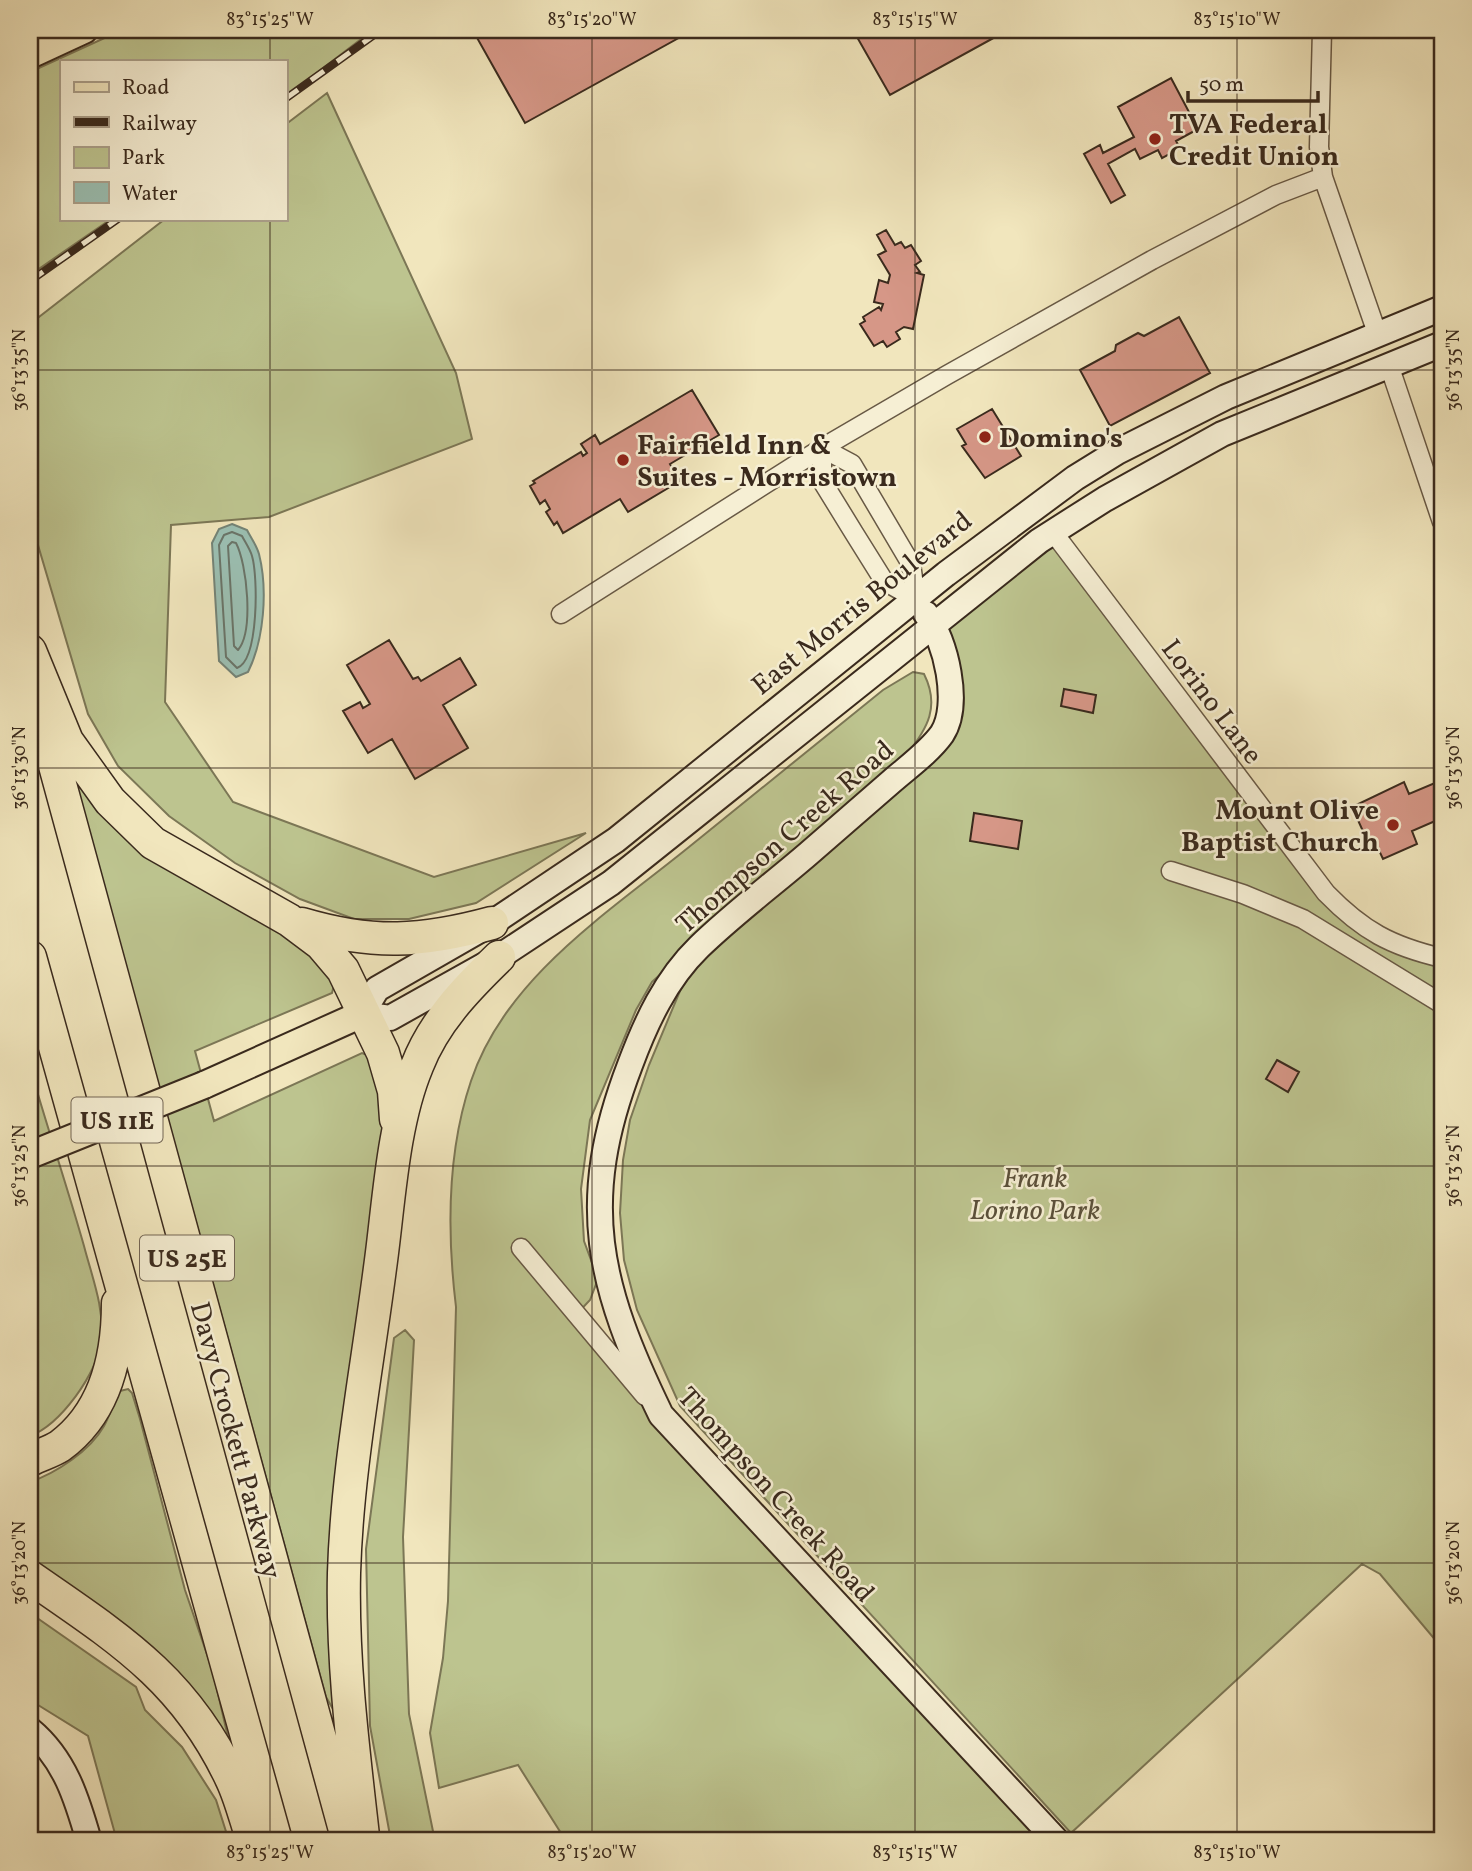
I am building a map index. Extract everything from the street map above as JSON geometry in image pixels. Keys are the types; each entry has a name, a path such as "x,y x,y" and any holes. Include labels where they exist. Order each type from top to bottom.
{"highway":[{"path":"30,651 67,741 110,801 153,844 289,920 321,944 343,970 383,1053 394,1091 398,1140"},
{"name":"Davy Crockett Parkway","path":"30,674 348,1841"},
{"path":"289,920 373,940 411,940 449,935 492,923"},
{"name":"US 11E","path":"30,957 118,1274"},
{"path":"363,1841 344,1663 344,1570 357,1441 398,1140 416,1068 432,1036 462,993 499,957"},
{"path":"30,1460 60,1446 89,1417 110,1379 118,1336 118,1274"},
{"name":"US 25E","path":"118,1274 276,1841"},
{"path":"30,1577 112,1634 162,1675 200,1723 233,1781 253,1841"}],"main road":[{"path":"30,55 84,30"},
{"name":"East Morris Boulevard","path":"362,1014 377,989 492,923 626,832 1023,514 1117,452 1226,397 1442,308"},
{"path":"1377,333 1389,365"},
{"path":"362,1014 390,1018 499,957 611,883 1053,532 1189,451 1254,420 1442,344"},
{"path":"916,599 935,626"},
{"name":"Thompson Creek Road","path":"935,626 952,694 950,715 942,734 899,775 698,948 662,994 648,1019 612,1112 599,1190 605,1263 628,1345 661,1415 1056,1841"},
{"name":"US 11E","path":"30,1155 204,1084 362,1014"},
{"path":"30,1730 48,1745 74,1789 89,1841"}],"street":[{"path":"1322,30 1320,147 1323,177 1377,333"},
{"path":"561,614 822,448 1152,260 1276,195 1323,177"},
{"path":"1389,365 1442,522"},
{"path":"822,448 852,464 911,564 916,599"},
{"path":"822,448 822,481 854,533 884,581 916,599"},
{"path":"854,533 882,518"},
{"name":"Lorino Lane","path":"1053,532 1326,893 1347,915 1376,936 1396,945 1442,958"},
{"path":"1171,871 1243,894 1303,919 1442,1004"},
{"path":"521,1248 661,1415"}],"green space":[{"path":"122,30 373,30 287,95 287,60 60,60 60,220 110,220 30,275 30,72"},
{"path":"327,93 456,373 472,439 269,517 171,525 165,702 233,802 434,877 586,833 476,903 409,919 354,919 300,899 235,863 169,816 118,766 88,714 30,518 30,324 164,220 287,220 287,123"},
{"name":"Frank Lorino Park","path":"1053,532 1347,915 1442,958 1442,1648 1380,1574 1362,1564 1071,1833 680,1406 637,1310 624,1260 620,1213 623,1160 630,1120 649,1065 698,948 942,734 935,626"},
{"path":"913,672 924,674 929,686 931,707 926,726 907,754 652,982 636,1010 590,1120 581,1189 584,1241 598,1279 590,1300 573,1318 1057,1841 566,1841 518,1765 439,1788 430,1733 443,1658 448,1601 456,1307 451,1250 451,1193 457,1136 471,1081 487,1044 508,1010 563,950 594,922 883,690"},
{"path":"70,762 306,945 335,981 332,993 195,1051 214,1121 362,1053 367,1055 385,1113 337,1708 333,1709 326,1697"},
{"path":"30,1067 94,1281 102,1329 93,1368 76,1396 53,1421 30,1436"},
{"path":"405,1330 414,1340 403,1537 409,1714 435,1841 391,1841 370,1726 366,1549 394,1338"},
{"path":"128,1389 132,1393 140,1419 185,1590 213,1672 233,1759 30,1562 30,1482 61,1467 90,1444 104,1426 120,1391"},
{"path":"30,1613 136,1687 145,1710 182,1747 216,1800 229,1841 117,1841 88,1736 30,1700"}],"water":[{"path":"232,524 247,530 259,554 264,599 261,630 253,659 248,672 236,677 219,661 212,543 219,529"}],"building":[{"path":"487,30 693,30 525,123 476,36"},
{"path":"853,30 1008,30 890,95"},
{"name":"TVA Federal Credit Union","path":"1171,78 1198,129 1176,141 1180,148 1162,158 1158,150 1140,159 1135,149 1108,164 1125,195 1111,203 1084,154 1100,145 1103,153 1134,137 1118,107"},
{"path":"886,230 895,245 901,242 905,248 911,245 921,261 915,265 920,272 917,273 924,275 913,329 904,327 896,332 900,339 887,347 883,341 874,346 860,324 865,321 863,317 879,307 881,310 883,304 874,302 879,280 888,283 890,275 878,255 886,251 877,235"},
{"path":"1179,317 1210,373 1110,426 1080,370 1115,351 1116,345 1138,333 1144,336"},
{"name":"Fairfield Inn & Suites - Morristown","path":"692,390 719,435 670,464 680,481 628,512 620,499 563,533 557,522 554,525 546,512 550,509 545,500 540,504 530,486 535,483 533,481 581,452 583,456 587,453 581,444 595,435 600,444"},
{"name":"Domino's","path":"992,409 1021,456 985,478 962,446 966,444 957,429"},
{"path":"389,640 413,679 418,677 421,681 460,658 476,685 443,705 468,748 415,779 392,739 368,753 343,711 360,702 363,708 370,704 347,665"},
{"path":"1064,689 1096,695 1093,713 1061,706"},
{"name":"Mount Olive Baptist Church","path":"1442,780 1442,818 1412,831 1417,844 1383,859 1377,846 1371,849 1352,807 1404,782 1409,794"},
{"path":"974,813 1022,821 1018,849 970,841"},
{"path":"1277,1060 1299,1072 1288,1092 1266,1079"}],"railway":[{"path":"287,98 381,30"},
{"path":"30,281 117,220"}],"place":[{"name":"TVA Federal Credit Union","path":"1155,139"},
{"name":"Domino's","path":"985,437"},
{"name":"Fairfield Inn & Suites - Morristown","path":"623,460"},
{"name":"Mount Olive Baptist Church","path":"1393,825"}]}
